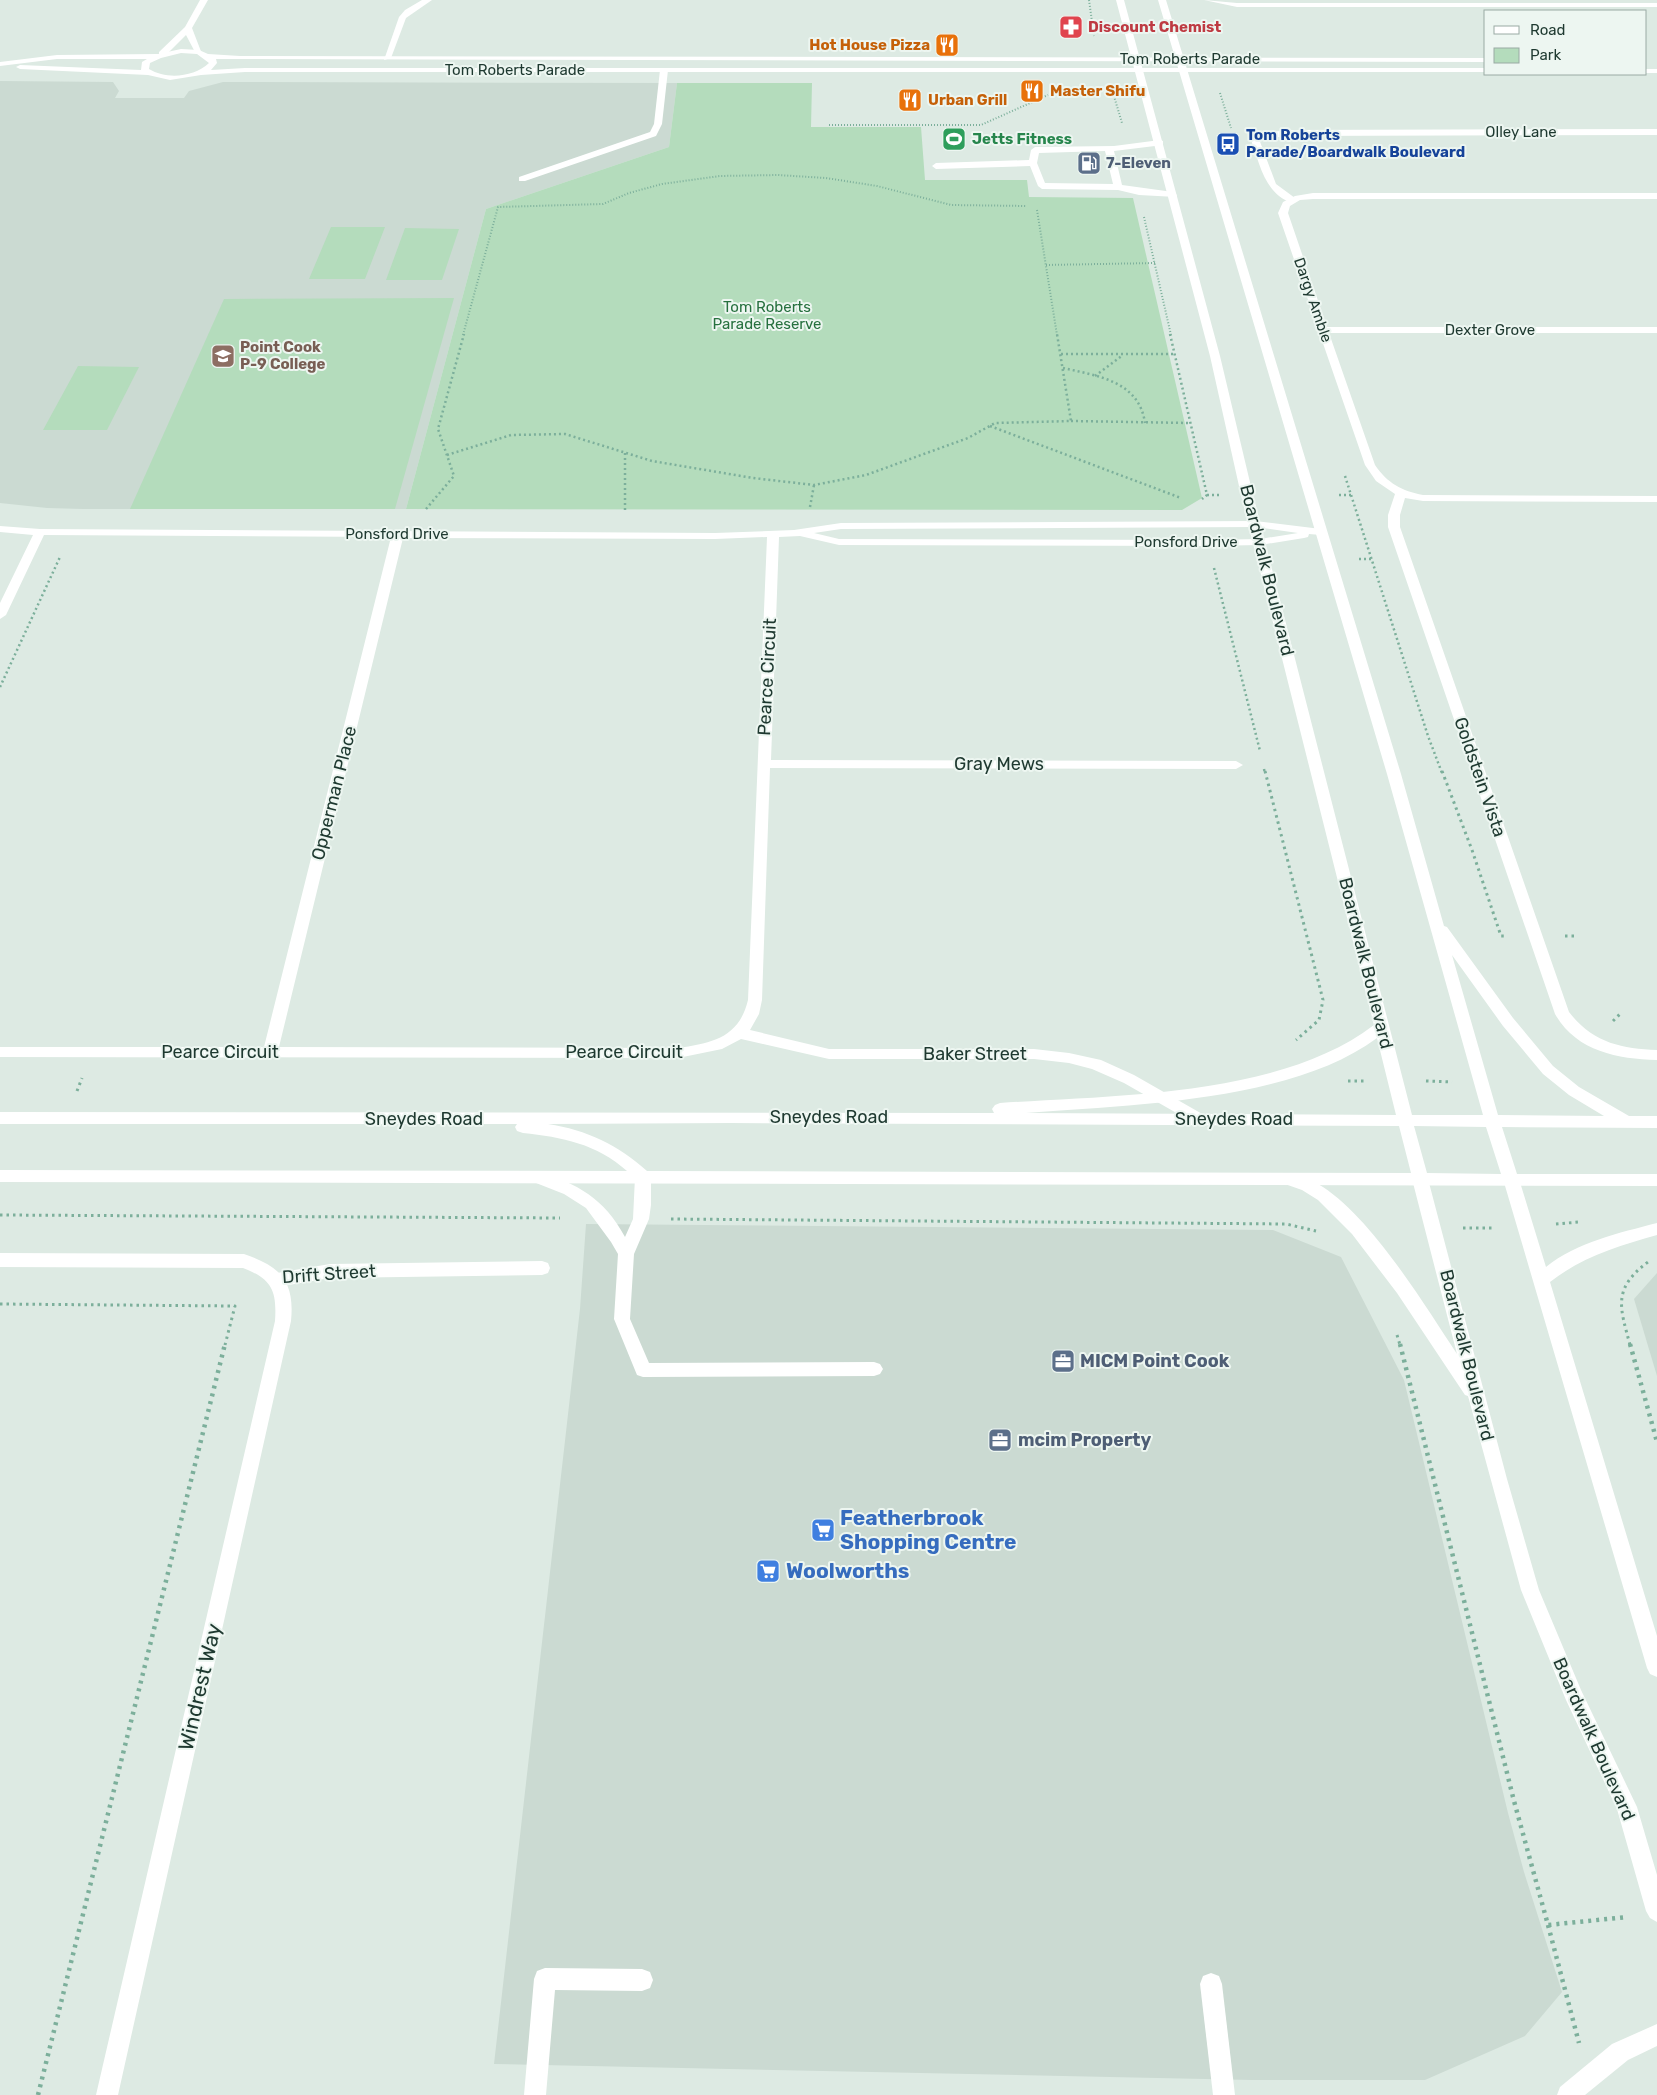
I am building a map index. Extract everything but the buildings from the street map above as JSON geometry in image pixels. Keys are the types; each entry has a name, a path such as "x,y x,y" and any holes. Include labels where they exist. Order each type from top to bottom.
{"street":[{"path":"148,73 144,66 146,62 160,55 188,28 204,0"},
{"path":"387,58 401,18 408,10 428,0"},
{"name":"Boardwalk Boulevard","path":"1120,0 1160,144 1382,1026 1394,1081 1498,1479 1530,1590 1573,1694 1627,1807 1657,1911"},
{"path":"1162,0 1310,494 1435,920 1480,1082 1542,1279 1657,1668"},
{"path":"1208,0 1237,5 1657,5"},
{"path":"188,28 192,42 199,52"},
{"path":"1,64 57,57 160,55 181,51 199,52"},
{"name":"Tom Roberts Parade","path":"199,52 209,56 240,58 1484,60"},
{"path":"197,74 213,63 209,56"},
{"name":"Tom Roberts Parade","path":"809,58 833,71"},
{"path":"894,59 895,71"},
{"path":"1,64 41,70 113,70 148,73"},
{"name":"Tom Roberts Parade","path":"148,73 170,77 245,70 1484,70"},
{"path":"522,179 654,134 658,124 664,70"},
{"name":"Olley Lane","path":"1292,200 1280,193 1272,185 1254,137 1288,133 1657,132"},
{"path":"1160,144 1129,149 1035,150 1033,163 1042,186 1118,187 1139,192 1173,195"},
{"path":"1109,149 1118,187"},
{"path":"936,166 1033,163"},
{"path":"1292,200 1327,196 1657,196"},
{"name":"Dargy Amble","path":"1292,200 1286,204 1283,212 1370,465 1380,480 1401,493 1434,498 1657,499"},
{"name":"Dexter Grove","path":"1323,330 1657,330"},
{"name":"Goldstein Vista","path":"1401,493 1394,515 1394,527 1557,1002 1568,1024 1585,1039 1598,1046 1621,1054 1657,1055"},
{"name":"Ponsford Drive","path":"0,530 40,532 714,536 794,533 841,526 1255,524 1321,532"},
{"path":"0,615 40,532"},
{"name":"Ponsford Drive","path":"794,533 839,542 1260,542 1321,532"},
{"name":"Pearce Circuit","path":"0,1052 678,1052 711,1048 739,1033 753,1014 755,1000 773,533"},
{"name":"Opperman Place","path":"270,1052 398,534"},
{"name":"Gray Mews","path":"763,764 1236,765"},
{"path":"1435,920 1508,1022 1548,1070 1574,1091 1628,1122"},
{"path":"904,1118 1159,1096 1242,1084 1283,1074 1336,1056 1361,1042 1382,1026"},
{"name":"Baker Street","path":"739,1033 829,1054 1034,1054 1069,1058 1112,1071 1199,1119"},
{"name":"Sneydes Road","path":"0,1118 904,1118 1657,1122"},
{"path":"425,1119 537,1128 580,1135 619,1154 643,1177 643,1205 640,1219 626,1254 622,1319 643,1370 874,1368"},
{"path":"0,1176 1657,1180"},
{"path":"537,1177 581,1195 594,1204 606,1218 626,1254"},
{"path":"1287,1179 1310,1186 1335,1205 1366,1240 1390,1269 1478,1400"},
{"path":"1542,1279 1560,1264 1582,1252 1657,1230"},
{"name":"Drift Street","path":"0,1260 244,1261 263,1268 277,1280 330,1271 542,1268"},
{"name":"Windrest Way","path":"107,2095 283,1321 285,1298 277,1280"},
{"path":"535,2095 545,1979 642,1980"},
{"path":"1211,1984 1224,2095"},
{"path":"1568,2095 1620,2052 1657,2035"}],"path":[{"path":"1088,0 1095,38"},
{"path":"829,125 981,125 1055,92"},
{"path":"424,511 454,476 438,429 498,208 604,204 629,193 662,184 720,176 778,175 826,178 877,186 951,205 1027,206"},
{"path":"1037,206 1071,421"},
{"path":"1046,265 1154,264"},
{"path":"1060,354 1174,354"},
{"path":"1096,376 1123,354"},
{"path":"1063,368 1096,376 1129,391 1142,407 1145,422"},
{"path":"447,455 511,435 565,434 652,461 695,469 814,485 866,475 968,438 995,422 1190,423"},
{"path":"989,426 1187,501"},
{"path":"625,453 625,511"},
{"path":"810,510 814,485"},
{"path":"1310,494 1351,495"},
{"path":"1206,495 1247,495"},
{"path":"1347,1081 1480,1082"},
{"path":"0,1215 606,1218"},
{"path":"640,1219 1286,1224 1310,1228 1324,1234"},
{"path":"1649,1261 1624,1283 1621,1292 1620,1309 1657,1442"},
{"path":"0,1304 235,1306 38,2095"},
{"path":"1548,1925 1588,2079"}],"shaded area":[{"name":"Point Cook P-9 College","path":"0,81 113,82 119,91 115,98 184,98 189,91 223,82 677,83 669,147 486,209 406,509 83,509 47,508 0,503"},
{"name":"Featherbrook Shopping Centre","path":"586,1224 1273,1230 1341,1257 1404,1380 1508,1813 1524,1872 1562,1992 1525,2036 1425,2080 1252,2080 494,2064 580,1309"},
{"path":"1657,1273 1657,1376 1634,1299"}],"green space":[{"name":"Tom Roberts Parade Reserve","path":"677,83 812,83 811,127 921,127 925,180 1027,180 1029,197 1133,198 1202,498 1182,510 406,509 486,209 669,147"},
{"path":"331,227 385,227 365,279 309,279"},
{"path":"405,228 459,229 442,280 386,280"},
{"path":"454,298 395,509 130,509 224,299"},
{"path":"78,366 139,367 107,430 43,430"}],"place":[{"name":"Discount Chemist","path":"1071,27"},
{"name":"Hot House Pizza","path":"947,45"},
{"name":"Master Shifu","path":"1032,91"},
{"name":"Urban Grill","path":"910,100"},
{"name":"Jetts Fitness","path":"954,139"},
{"name":"Tom Roberts Parade/Boardwalk Boulevard","path":"1228,144"},
{"name":"7-Eleven","path":"1089,163"},
{"name":"Point Cook P-9 College","path":"223,356"},
{"name":"MICM Point Cook","path":"1063,1361"},
{"name":"mcim Property","path":"1000,1440"},
{"name":"Featherbrook Shopping Centre","path":"823,1530"},
{"name":"Woolworths","path":"768,1571"}]}
